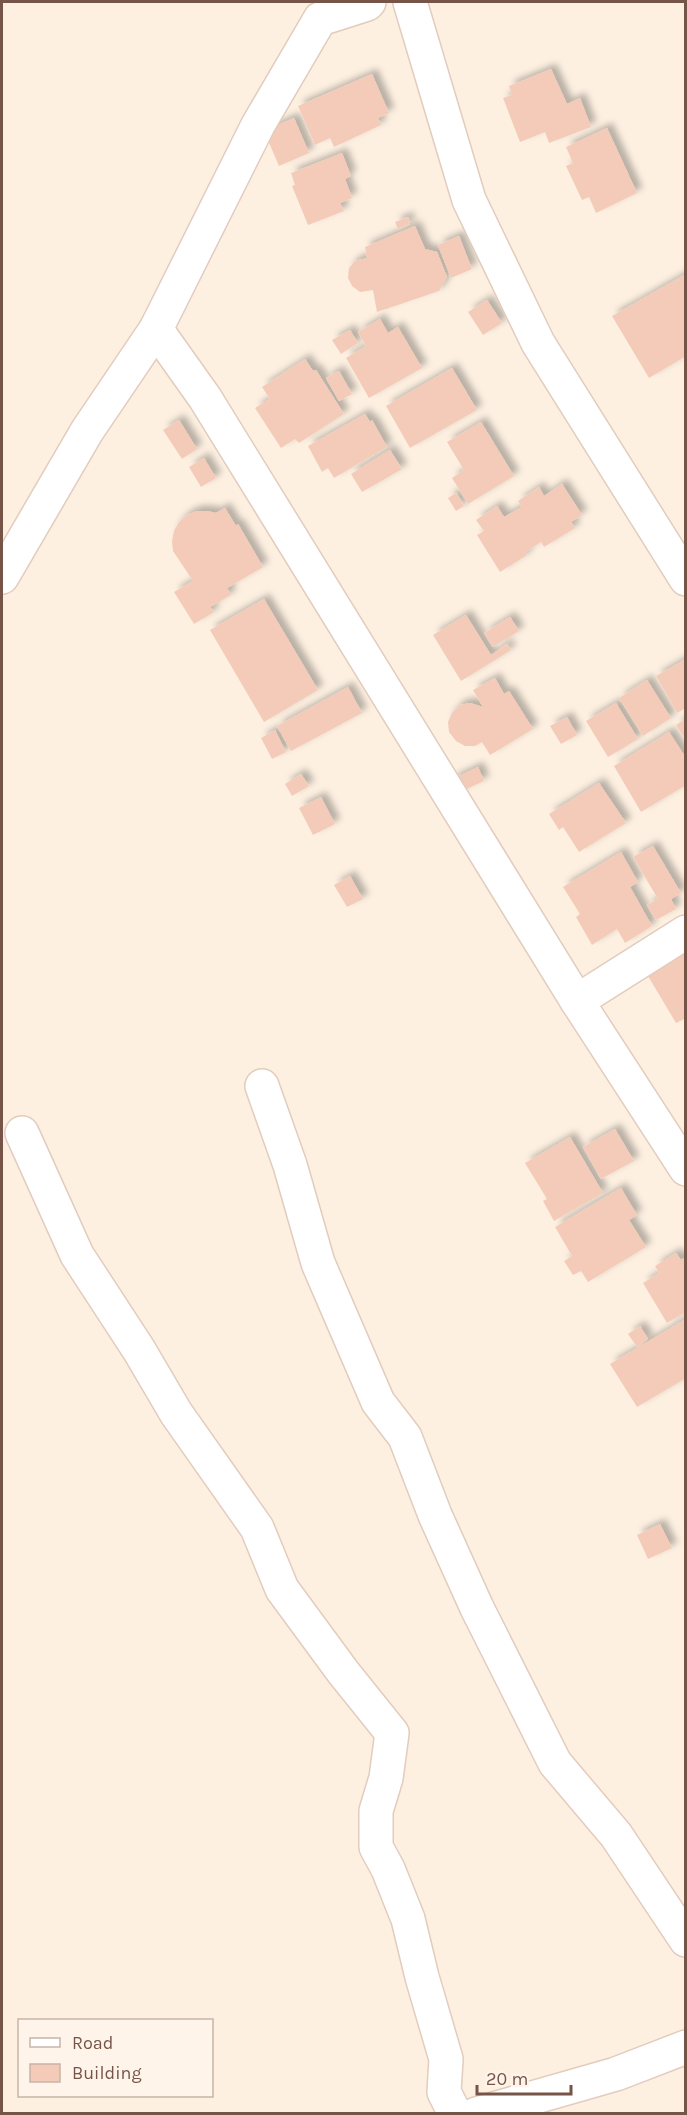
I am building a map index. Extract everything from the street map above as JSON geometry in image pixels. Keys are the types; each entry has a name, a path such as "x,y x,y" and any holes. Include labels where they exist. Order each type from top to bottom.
{"street":[{"path":"2,577 87,430 156,329 258,125 322,10 369,2"},
{"path":"410,2 470,200 538,343 686,579"},
{"path":"156,329 205,398 577,1001 686,1169"},
{"path":"577,1001 686,932"},
{"path":"262,1086 290,1165 318,1263 378,1402 405,1437 435,1515 477,1608 555,1763 616,1834 686,1940"},
{"path":"22,1133 77,1256 139,1350 176,1413 257,1528 282,1589 343,1672 392,1733 386,1778 376,1811 376,1847 388,1869 408,1919 446,2059 444,2092 455,2114"},
{"path":"476,2114 616,2073 686,2047"}],"building":[{"path":"551,69 567,104 580,98 591,127 549,143 545,132 520,142 503,98 512,95 509,86"},
{"path":"372,74 389,113 378,118 381,125 334,147 330,138 315,145 298,106"},
{"path":"294,118 309,153 279,166 264,131"},
{"path":"607,128 637,193 596,213 589,197 582,200 566,166 573,163 566,147"},
{"path":"342,153 351,176 345,179 352,198 340,203 344,211 308,225 292,186 295,185 291,173"},
{"path":"408,217 410,224 398,229 395,222"},
{"path":"415,226 425,249 437,252 447,277 439,291 377,312 373,290 360,292 352,286 348,278 349,268 355,261 367,258 365,247"},
{"path":"459,236 472,269 451,278 438,245"},
{"path":"686,274 686,356 649,378 612,316"},
{"path":"487,300 502,323 483,335 468,312"},
{"path":"380,319 388,333 398,327 422,368 369,398 346,358 366,346 358,332"},
{"path":"350,330 358,343 341,354 332,340"},
{"path":"305,359 313,371 316,370 344,414 299,443 295,439 281,448 255,408 270,399 262,387"},
{"path":"452,368 477,410 410,448 386,406"},
{"path":"339,371 352,394 339,401 326,378"},
{"path":"365,414 370,422 372,420 387,447 334,478 328,468 322,472 308,446"},
{"path":"179,420 197,449 182,459 163,430"},
{"path":"481,422 514,476 468,504 452,478 464,470 447,442"},
{"path":"390,450 402,469 362,492 351,474"},
{"path":"204,458 216,478 201,487 189,467"},
{"path":"562,484 582,515 571,522 575,528 544,547 541,542 525,552 527,555 500,572 477,535 484,531 476,520 497,506 504,517 522,507 518,501 539,487 544,496"},
{"path":"456,493 464,506 456,511 448,498"},
{"path":"225,508 236,526 238,524 263,567 227,588 231,595 210,607 214,612 194,624 174,592 193,581 173,551 174,531 187,515 197,511 216,513"},
{"path":"264,599 318,690 264,722 210,630"},
{"path":"466,615 491,655 507,644 511,650 461,681 433,635"},
{"path":"510,617 519,631 493,647 484,633"},
{"path":"686,659 686,708 677,713 656,676"},
{"path":"495,678 504,694 509,691 533,729 490,755 482,742 475,746 465,746 456,741 449,732 448,722 452,713 460,705 470,703 483,707 473,690"},
{"path":"647,680 671,718 643,736 619,698"},
{"path":"348,687 362,713 291,751 277,726"},
{"path":"616,703 638,739 608,757 586,721"},
{"path":"567,717 577,735 561,744 550,726"},
{"path":"686,719 686,741 676,725"},
{"path":"275,730 286,752 272,759 261,738"},
{"path":"669,732 686,758 686,785 641,812 614,766"},
{"path":"478,767 484,781 458,793 451,780"},
{"path":"301,774 309,786 292,796 285,784"},
{"path":"599,783 626,823 579,852 563,827 559,830 549,814"},
{"path":"321,797 335,824 313,835 299,808"},
{"path":"653,846 681,893 671,899 676,909 656,920 647,905 658,899 633,857"},
{"path":"621,852 638,882 630,887 652,926 625,943 617,929 592,945 576,917 580,914 563,887"},
{"path":"350,876 363,899 347,907 334,885"},
{"path":"686,947 686,1018 676,1023 645,971"},
{"path":"615,1129 634,1161 601,1179 583,1147"},
{"path":"570,1137 603,1193 554,1221 543,1201 547,1199 525,1163"},
{"path":"621,1188 637,1215 629,1220 646,1247 588,1282 581,1271 573,1275 564,1261 572,1256 555,1227"},
{"path":"676,1253 681,1260 686,1257 686,1312 667,1323 643,1283 659,1273 655,1266"},
{"path":"686,1319 686,1378 637,1407 610,1364"},
{"path":"640,1326 648,1339 637,1347 628,1334"},
{"path":"660,1524 672,1548 648,1559 637,1535"}]}
